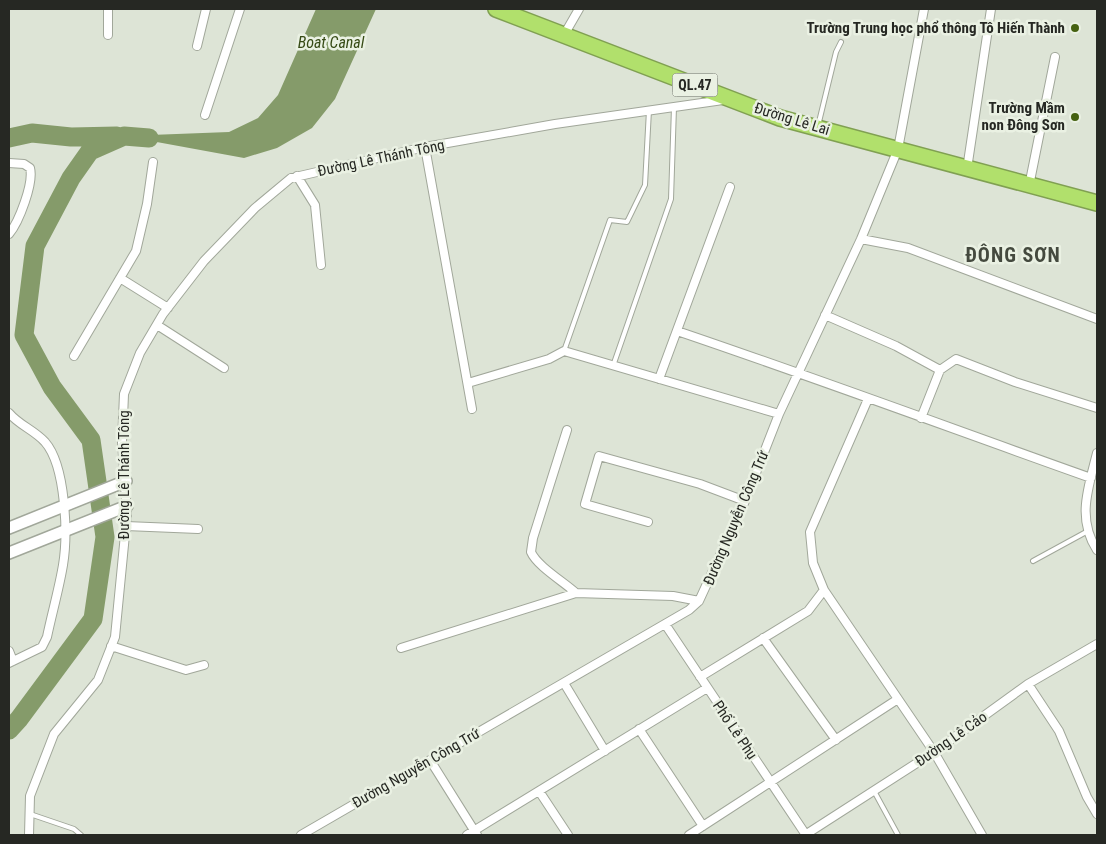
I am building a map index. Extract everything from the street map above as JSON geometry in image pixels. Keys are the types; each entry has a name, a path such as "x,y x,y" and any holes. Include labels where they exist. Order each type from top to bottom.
{"highway":[{"name":"Đường Lê Lai","path":"496,9 780,118 1097,203"}],"street":[{"path":"108,9 108,35"},
{"path":"197,46 206,9"},
{"path":"205,115 240,9"},
{"path":"564,35 579,9"},
{"name":"Đường Nguyễn Công Trứ","path":"301,835 689,610 699,601 745,501 779,414 861,239 898,149 924,9"},
{"path":"967,169 991,9"},
{"path":"1029,186 1056,57"},
{"name":"Đường Lê Thánh Tông","path":"29,835 30,796 54,734 98,680 114,637 127,506 122,442 124,394 140,353 157,324 204,261 255,208 291,178 426,147 730,98"},
{"path":"426,147 472,410"},
{"path":"74,356 136,251 147,204 153,162"},
{"path":"9,163 24,164 30,168 32,175 30,186 9,234"},
{"path":"298,176 315,205 321,265"},
{"path":"659,379 730,187"},
{"path":"861,239 908,248 1097,319"},
{"path":"120,278 168,308"},
{"path":"826,315 896,346 940,370"},
{"path":"157,324 224,368"},
{"path":"677,331 799,372 920,418 1091,478"},
{"path":"468,384 548,359 564,351 779,414"},
{"path":"920,418 940,370 956,359 1015,382 1097,408"},
{"path":"868,399 810,532 813,563 824,590 934,752 982,835"},
{"path":"9,413 15,421 45,442 51,451 59,470 64,507 63,563 47,637 42,646 11,662 9,651"},
{"path":"567,430 533,538 531,552 543,568 559,577 576,593"},
{"path":"1097,453 1084,512 1088,531 1097,550"},
{"path":"648,522 585,504 599,456 700,484 745,501"},
{"path":"9,528 126,482"},
{"path":"9,553 127,506"},
{"path":"126,526 198,529"},
{"path":"700,677 808,611 824,590"},
{"path":"401,648 576,593 673,596 699,601"},
{"name":"Phố Lê Phụ","path":"665,624 806,835"},
{"path":"763,638 836,740"},
{"name":"Đường Lê Cảo","path":"806,835 934,752 1028,684 1097,644"},
{"path":"111,646 186,670 204,665"},
{"path":"564,683 604,750"},
{"path":"1028,684 1059,731 1087,797 1097,814"},
{"path":"467,835 476,833 604,750 707,688"},
{"path":"689,835 898,699"},
{"path":"639,729 703,826"},
{"path":"430,760 476,833"},
{"path":"539,791 568,835"}],"lane":[{"path":"818,128 830,74 841,42"},
{"path":"613,366 671,198 674,107"},
{"path":"564,351 610,220 627,222 645,186 649,110"},
{"path":"1034,561 1088,531"},
{"path":"874,791 898,835"},
{"path":"30,814 77,831 80,835"}],"water":[{"name":"Boat Canal","path":"316,9 376,9 335,99 312,128 277,148 244,158 124,136 229,132 258,118 278,95"}],"waterway":[{"path":"9,138 32,133 71,137 117,136"},
{"path":"9,730 93,619 105,537 91,440 52,387 24,335 35,246 71,178 90,151 124,136 149,138"}],"place":[{"name":"Trường Trung học phổ thông Tô Hiến Thành","path":"1075,28"},
{"name":"Trường Mầm non Đông Sơn","path":"1075,117"}],"district":[{"name":"ĐÔNG SƠN","path":"1013,255"}]}
